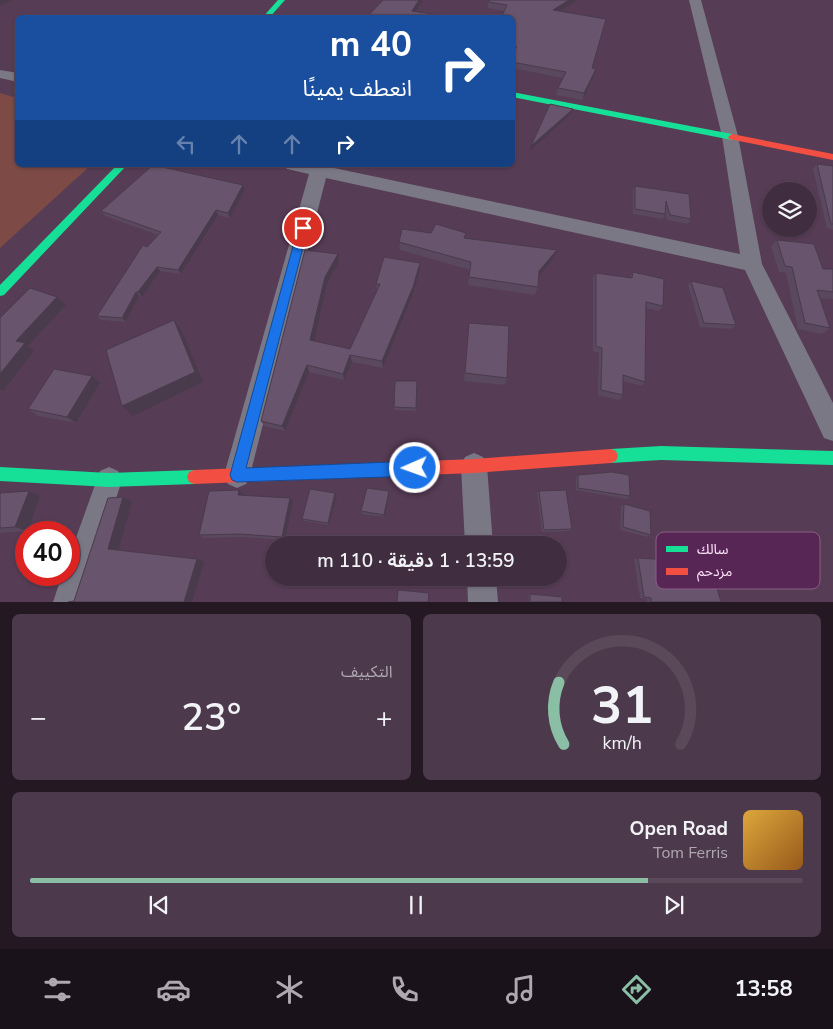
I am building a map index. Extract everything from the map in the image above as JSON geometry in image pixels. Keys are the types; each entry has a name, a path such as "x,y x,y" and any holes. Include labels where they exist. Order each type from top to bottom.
{"street":[{"path":"268,15 282,0"},
{"path":"695,0 730,136 752,264 833,429"},
{"path":"0,74 15,77"},
{"path":"515,95 833,157"},
{"path":"0,292 120,167"},
{"path":"303,167 752,264"},
{"path":"237,475 319,170"},
{"path":"0,474 109,480 474,466 661,453 833,458"},
{"path":"474,466 478,536"},
{"path":"68,602 109,480"},
{"path":"482,586 483,602"}],"shaded area":[{"path":"0,93 15,97 15,167 89,167 0,248"}],"building":[{"path":"383,0 419,0 412,11 439,15 369,15"},
{"path":"490,0 569,0 553,10 606,19 592,68 596,69 584,93 558,88 566,72 515,63 515,50 517,47 515,47 515,15 502,15 507,5 488,2"},
{"path":"550,104 573,109 531,146"},
{"path":"817,164 833,166 833,224 831,224"},
{"path":"151,167 162,167 243,185 228,213 216,210 178,270 157,267 138,292 136,292 122,318 97,316 143,245 147,247 161,232 101,211"},
{"path":"635,186 689,194 691,219 670,215 666,201 665,214 635,209"},
{"path":"436,224 466,233 464,238 557,250 539,271 538,287 469,277 471,262 399,242 402,229 431,233"},
{"path":"777,240 814,244 823,269 833,269 833,292 817,290 830,328 805,323 792,267 785,266"},
{"path":"305,250 338,254 325,277 310,340 350,349 380,284 376,284 384,257 420,263 413,287 382,361 350,355 343,374 307,365 282,426 261,421"},
{"path":"633,272 664,279 663,306 646,302 645,382 623,375 623,395 601,390 602,348 596,346 596,273 632,278"},
{"path":"691,281 723,288 736,325 704,323"},
{"path":"30,288 57,297 16,341 25,343 0,374 0,318"},
{"path":"174,320 195,372 122,406 106,350"},
{"path":"469,323 509,326 507,378 465,373"},
{"path":"54,369 92,376 67,417 28,409"},
{"path":"395,381 417,381 416,408 394,407"},
{"path":"612,472 629,475 630,496 578,488 578,475"},
{"path":"367,488 389,491 384,515 361,511"},
{"path":"310,489 335,493 328,523 302,519"},
{"path":"239,490 238,495 290,498 282,536 199,535 209,491"},
{"path":"566,490 572,529 544,530 539,491"},
{"path":"29,491 17,521 15,521 15,527 0,528 0,493"},
{"path":"123,497 108,549 197,559 184,602 68,602 74,601 80,586 108,498"},
{"path":"624,504 650,511 651,535 623,527"},
{"path":"638,558 656,559 656,589 717,589 721,602 651,602 651,598 644,597"},
{"path":"398,590 429,593 428,602 397,602"},
{"path":"530,594 562,597 562,602 530,602"}],"traffic: fast":[{"path":"268,15 282,0"},
{"path":"515,95 732,137"},
{"path":"0,292 120,167"},
{"path":"611,456 661,453 833,458"},
{"path":"0,474 109,480 194,477"}],"traffic: jam":[{"path":"732,137 833,157"},
{"path":"194,477 474,466 611,456"}],"route":[{"path":"303,228 237,475 415,468"}]}
